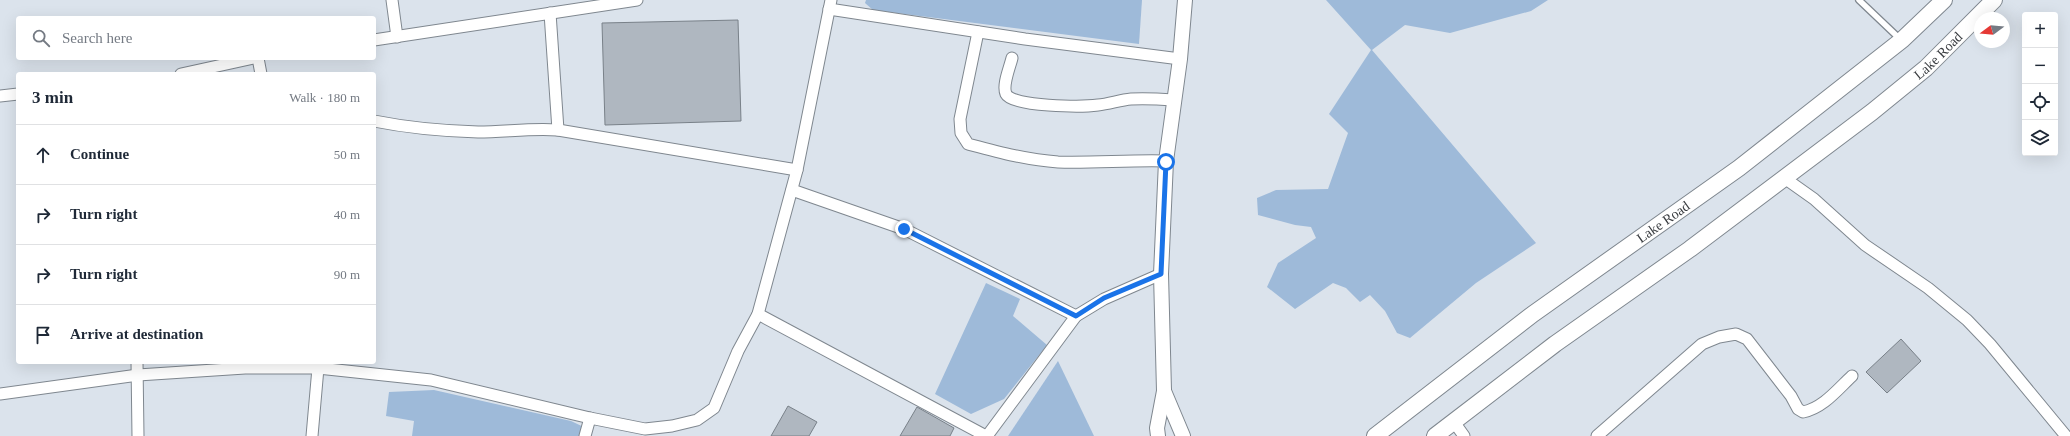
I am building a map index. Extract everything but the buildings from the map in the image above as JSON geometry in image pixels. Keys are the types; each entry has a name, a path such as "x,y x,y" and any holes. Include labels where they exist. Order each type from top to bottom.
{"main road":[{"name":"Lake Road","path":"1375,436 1533,314 1739,168 1902,40 1944,0"},
{"name":"Lake Road","path":"1435,436 1555,344 1690,249 1783,177 1872,112 1926,68 1994,0"}],"street":[{"path":"392,0 397,37"},
{"path":"376,40 637,0"},
{"path":"1158,436 1157,428 1164,391 1161,274 1166,162 1180,59 1185,0"},
{"path":"0,394 138,375 245,368 318,368 432,380 590,418 645,429 672,426 697,420 714,408 738,351 758,314 797,170 830,5 978,32 1180,59"},
{"path":"550,13 558,130"},
{"path":"978,32 960,119 961,133 968,144 1017,157 1058,162 1125,160 1166,162"},
{"path":"1012,58 1005,86 1006,94 1011,99 1035,104 1076,106 1099,105 1131,99 1174,100"},
{"path":"190,72 245,60"},
{"path":"258,60 261,72"},
{"path":"0,96 16,94"},
{"path":"376,121 414,128 479,132 539,128 558,130 797,170"},
{"path":"1783,177 1814,200 1865,245 1928,288 1967,320 1990,344 2066,436"},
{"path":"792,190 904,229 1076,316"},
{"path":"758,314 986,436 1076,316 1104,298 1161,274"},
{"path":"1597,436 1702,344 1719,337 1736,334 1747,339 1791,396 1798,409 1803,412 1812,410 1827,400 1852,376"},
{"path":"136,364 138,375 138,436"},
{"path":"312,436 318,368"},
{"path":"1164,391 1183,436"},
{"path":"584,436 590,418"},
{"path":"1454,422 1464,436"}],"lane":[{"path":"1858,0 1902,40"}],"shaded area":[{"path":"866,0 1142,0 1139,44 873,10 865,3"},
{"path":"1326,0 1548,0 1531,11 1450,33 1405,25 1372,50 1536,243 1476,283 1410,338 1397,333 1385,311 1370,295 1360,302 1346,288 1333,283 1295,309 1267,287 1278,263 1316,238 1311,227 1295,225 1258,215 1257,198 1276,190 1328,189 1348,133 1329,114 1371,50"},
{"path":"986,283 1020,299 1013,316 1047,345 1004,399 971,414 935,394"},
{"path":"1058,361 1094,436 1008,436"},
{"path":"434,390 571,421 590,430 588,436 412,436 414,421 386,416 389,392"}],"route":[{"path":"904,229 992,272 1076,316 1104,298 1161,274 1166,162"}]}
